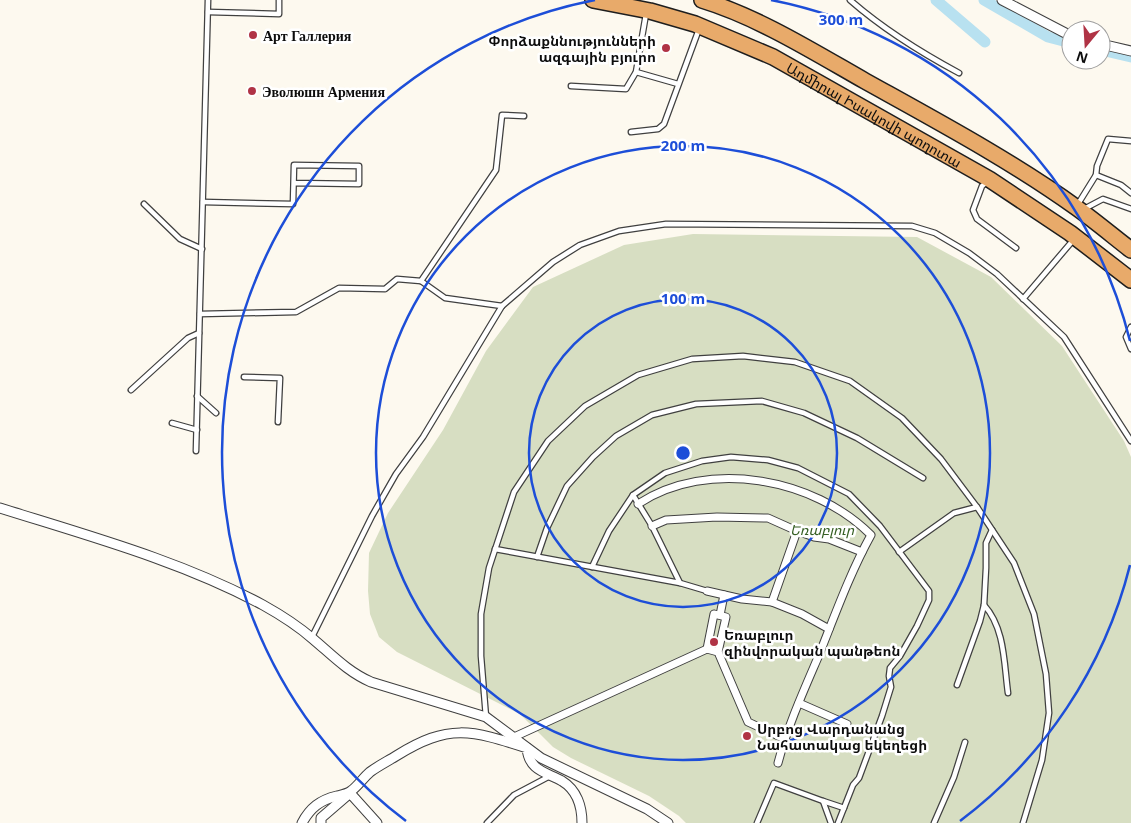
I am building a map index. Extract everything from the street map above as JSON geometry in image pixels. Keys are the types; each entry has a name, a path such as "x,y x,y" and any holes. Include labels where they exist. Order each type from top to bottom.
{"highway":[{"name":"Ադմիրալ Իսակովի պողոտա","path":"593,0 655,8 773,57 990,179 1076,237 1131,280"},
{"name":"Ադմիրալ Իսակովի պողոտա","path":"702,0 720,6 787,37 965,137 1079,209 1131,250"}],"street":[{"path":"1002,0 1061,31"},
{"path":"1111,46 1131,51"},
{"path":"638,504 651,495 695,481 717,478 749,480 777,485 804,493 829,504 856,520 871,535 829,629 785,739 778,763"},
{"path":"0,508 128,549 187,570 242,594 279,614 312,638 348,670 365,679 486,717 541,758 647,809 668,823"},
{"path":"652,526 666,520 717,516 768,518 814,537 829,539 862,552"},
{"path":"772,602 798,531"},
{"path":"707,591 772,602 802,614 829,629"},
{"path":"720,616 724,595"},
{"path":"707,649 714,614 726,617 718,652 748,722 785,739"},
{"path":"514,737 707,649 718,652"},
{"path":"799,703 847,724"},
{"path":"321,823 322,818 370,772 407,749 438,735 459,732 480,734 527,748"},
{"path":"527,748 528,758 535,767 564,782 572,789 578,800 582,823"},
{"path":"302,823 309,810 325,799 350,792"},
{"path":"350,792 377,823"}],"lane":[{"path":"196,451 208,0"},
{"path":"208,12 279,14 279,0"},
{"path":"850,0 890,32 958,73"},
{"path":"571,86 626,89 636,72 655,8"},
{"path":"631,132 662,127 700,26"},
{"path":"636,72 678,84"},
{"path":"420,281 496,170 502,115 524,116"},
{"path":"1079,209 1096,175 1097,166 1108,139 1131,141"},
{"path":"203,202 293,204 294,165 359,166 359,184 294,183"},
{"path":"1096,175 1121,186 1131,193"},
{"path":"990,179 982,186 973,210 977,219 1016,248"},
{"path":"1079,209 1104,198 1131,208"},
{"path":"144,204 180,239 202,248"},
{"path":"312,638 372,516 396,474 423,437 502,306 552,262 580,245 619,231 666,224 918,228 935,233 969,253 997,274 1064,337 1131,441"},
{"path":"1024,300 1076,237"},
{"path":"200,314 296,312 339,288 385,289 397,278 420,281 445,298 502,306"},
{"path":"1131,328 1126,337 1131,349"},
{"path":"131,390 188,338 199,333"},
{"path":"486,717 481,656 481,614 489,568 514,492 548,441 586,406 638,375 692,359 743,356 795,362 850,381 902,418 942,459 1014,563 1034,614 1046,674 1049,714 1042,760 1023,823"},
{"path":"244,377 280,378 278,422"},
{"path":"198,396 216,413"},
{"path":"537,557 547,528 567,486 593,457 616,436 652,415 696,404 762,402 804,413 857,438 923,478"},
{"path":"172,423 197,430"},
{"path":"592,567 608,531 633,495 665,472 702,461 731,457 768,460 798,468 849,494 880,526 929,591 929,600 900,656 890,668 888,676 890,687 882,716 860,778 853,785 838,823"},
{"path":"633,495 652,526 680,583"},
{"path":"899,552 954,513 977,507"},
{"path":"957,685 984,605 986,543 992,530"},
{"path":"495,549 680,583 707,591"},
{"path":"984,605 991,612 1001,641 1008,693"},
{"path":"934,823 954,776 965,742"},
{"path":"487,823 514,795 550,776"},
{"path":"757,823 774,782 844,808"},
{"path":"823,801 831,823"}],"green space":[{"name":"Եռաբլուր","path":"693,234 917,237 991,277 1062,346 1124,441 1131,457 1131,823 686,823 679,816 649,796 571,758 553,747 520,714 397,652 379,637 370,614 368,591 369,553 388,513 443,430 486,351 533,287 624,245"}],"waterway":[{"path":"936,0 985,42"},
{"path":"984,0 1048,37 1061,40"},
{"path":"1111,52 1131,57"}],"place":[{"name":"Арт Галлерия","path":"253,35"},
{"name":"Փորձաքննությունների ազգային բյուրո","path":"666,48"},
{"name":"Эволюшн Армения","path":"252,91"},
{"name":"Եռաբլուր զինվորական պանթեոն","path":"714,642"},
{"name":"Սրբոց Վարդանանց Նահատակաց եկեղեցի","path":"747,736"}]}
